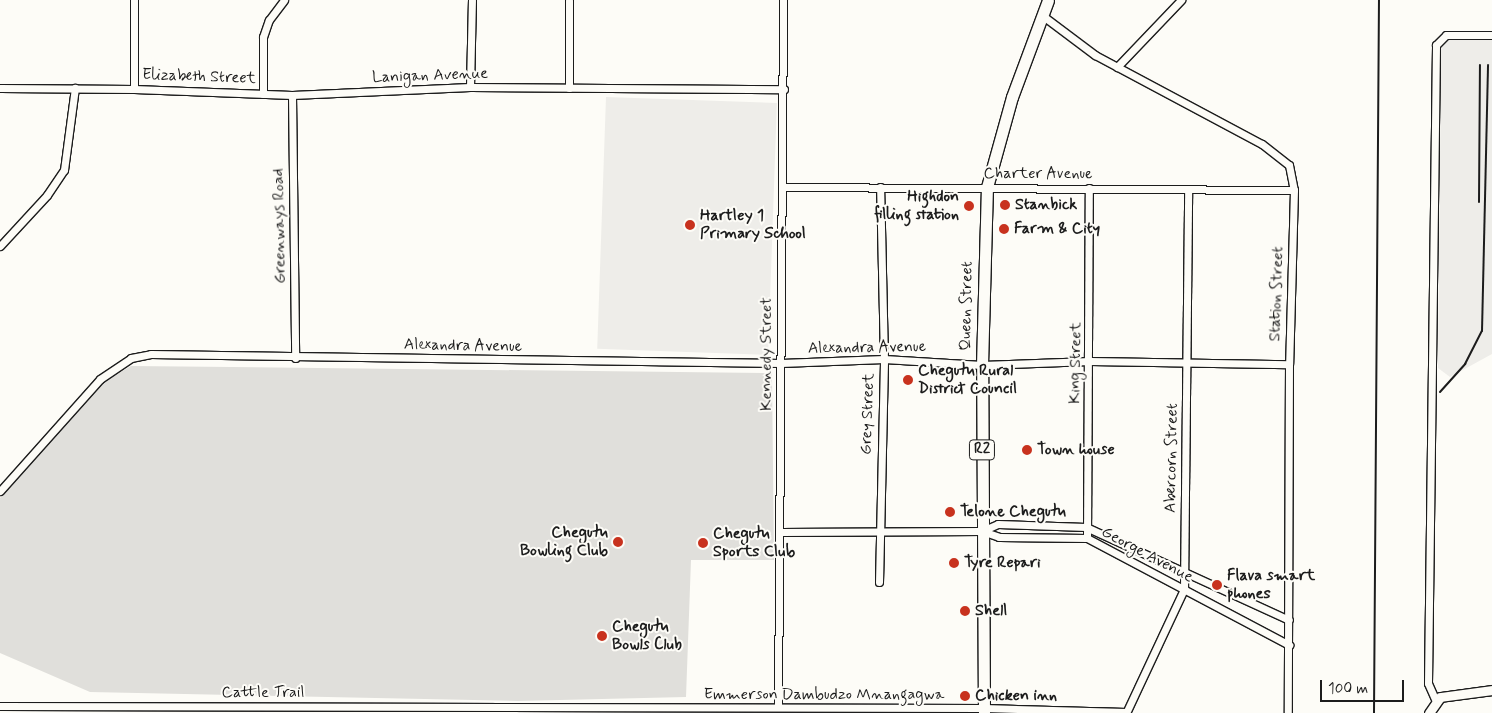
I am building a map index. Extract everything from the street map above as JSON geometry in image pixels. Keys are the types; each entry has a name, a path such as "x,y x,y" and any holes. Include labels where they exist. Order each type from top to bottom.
{"highway":[{"name":"Queen Street","path":"984,710 982,365 988,187 1012,97 1048,0"}],"main road":[{"path":"1430,713 1435,699 1492,690"}],"street":[{"name":"Elizabeth Street","path":"134,0 134,89 292,95"},
{"path":"263,94 264,37 269,20 284,0"},
{"path":"470,87 472,0"},
{"path":"569,0 569,88"},
{"name":"Kennedy Street","path":"778,708 784,89 783,0"},
{"path":"1117,67 1182,0"},
{"name":"Station Street","path":"1043,16 1069,39 1117,67 1277,152 1289,165 1294,190 1289,364 1288,713"},
{"path":"1435,699 1428,683 1436,44 1446,36 1492,35"},
{"name":"Lanigan Avenue","path":"292,95 470,87 784,89"},
{"path":"0,88 134,89"},
{"path":"0,246 48,195 64,170 74,88"},
{"name":"Greenways Road","path":"292,95 295,358"},
{"name":"Charter Avenue","path":"782,187 1294,190"},
{"name":"Grey Street","path":"879,582 878,533 884,359 880,187"},
{"name":"King Street","path":"1087,538 1090,188"},
{"name":"Abercorn Street","path":"1126,713 1184,589 1188,190"},
{"name":"Alexandra Avenue","path":"0,491 100,379 132,358 151,354 295,358 781,363 884,359 982,365 1090,361 1187,365 1289,364"},
{"name":"George Avenue","path":"780,532 982,531 998,524 1086,526 1289,620"},
{"name":"George Avenue","path":"982,531 999,538 1087,538 1289,645"},
{"name":"Cattle Trail","path":"0,706 92,710 525,711"},
{"name":"Emmerson Dambudzo Mnangagwa","path":"525,711 778,708 1126,713"}],"shaded area":[{"path":"1451,38 1492,39 1492,354 1450,377 1438,368 1441,48"},
{"name":"Hartley 1 Primary School","path":"606,97 777,103 768,355 597,349"},
{"path":"131,366 772,373 774,560 691,560 686,697 518,701 90,692 0,653 0,498 102,383"}],"railway":[{"path":"1374,713 1379,0"},
{"path":"1479,202 1480,65"},
{"path":"1440,392 1465,364 1482,331 1488,65"}],"place":[{"name":"Stanbick","path":"1005,205"},
{"name":"Highdon filling station","path":"969,206"},
{"name":"Hartley 1 Primary School","path":"690,225"},
{"name":"Farm & City","path":"1004,229"},
{"name":"Chegutu Rural District Council","path":"908,380"},
{"name":"Town house","path":"1027,450"},
{"name":"Telone Chegutu","path":"950,512"},
{"name":"Chegutu Bowling Club","path":"618,542"},
{"name":"Chegutu Sports Club","path":"703,543"},
{"name":"Tyre Repari","path":"954,563"},
{"name":"Flava smart phones","path":"1217,585"},
{"name":"Shell","path":"965,611"},
{"name":"Chegutu Bowls Club","path":"602,636"},
{"name":"Chicken inn","path":"965,696"}]}
